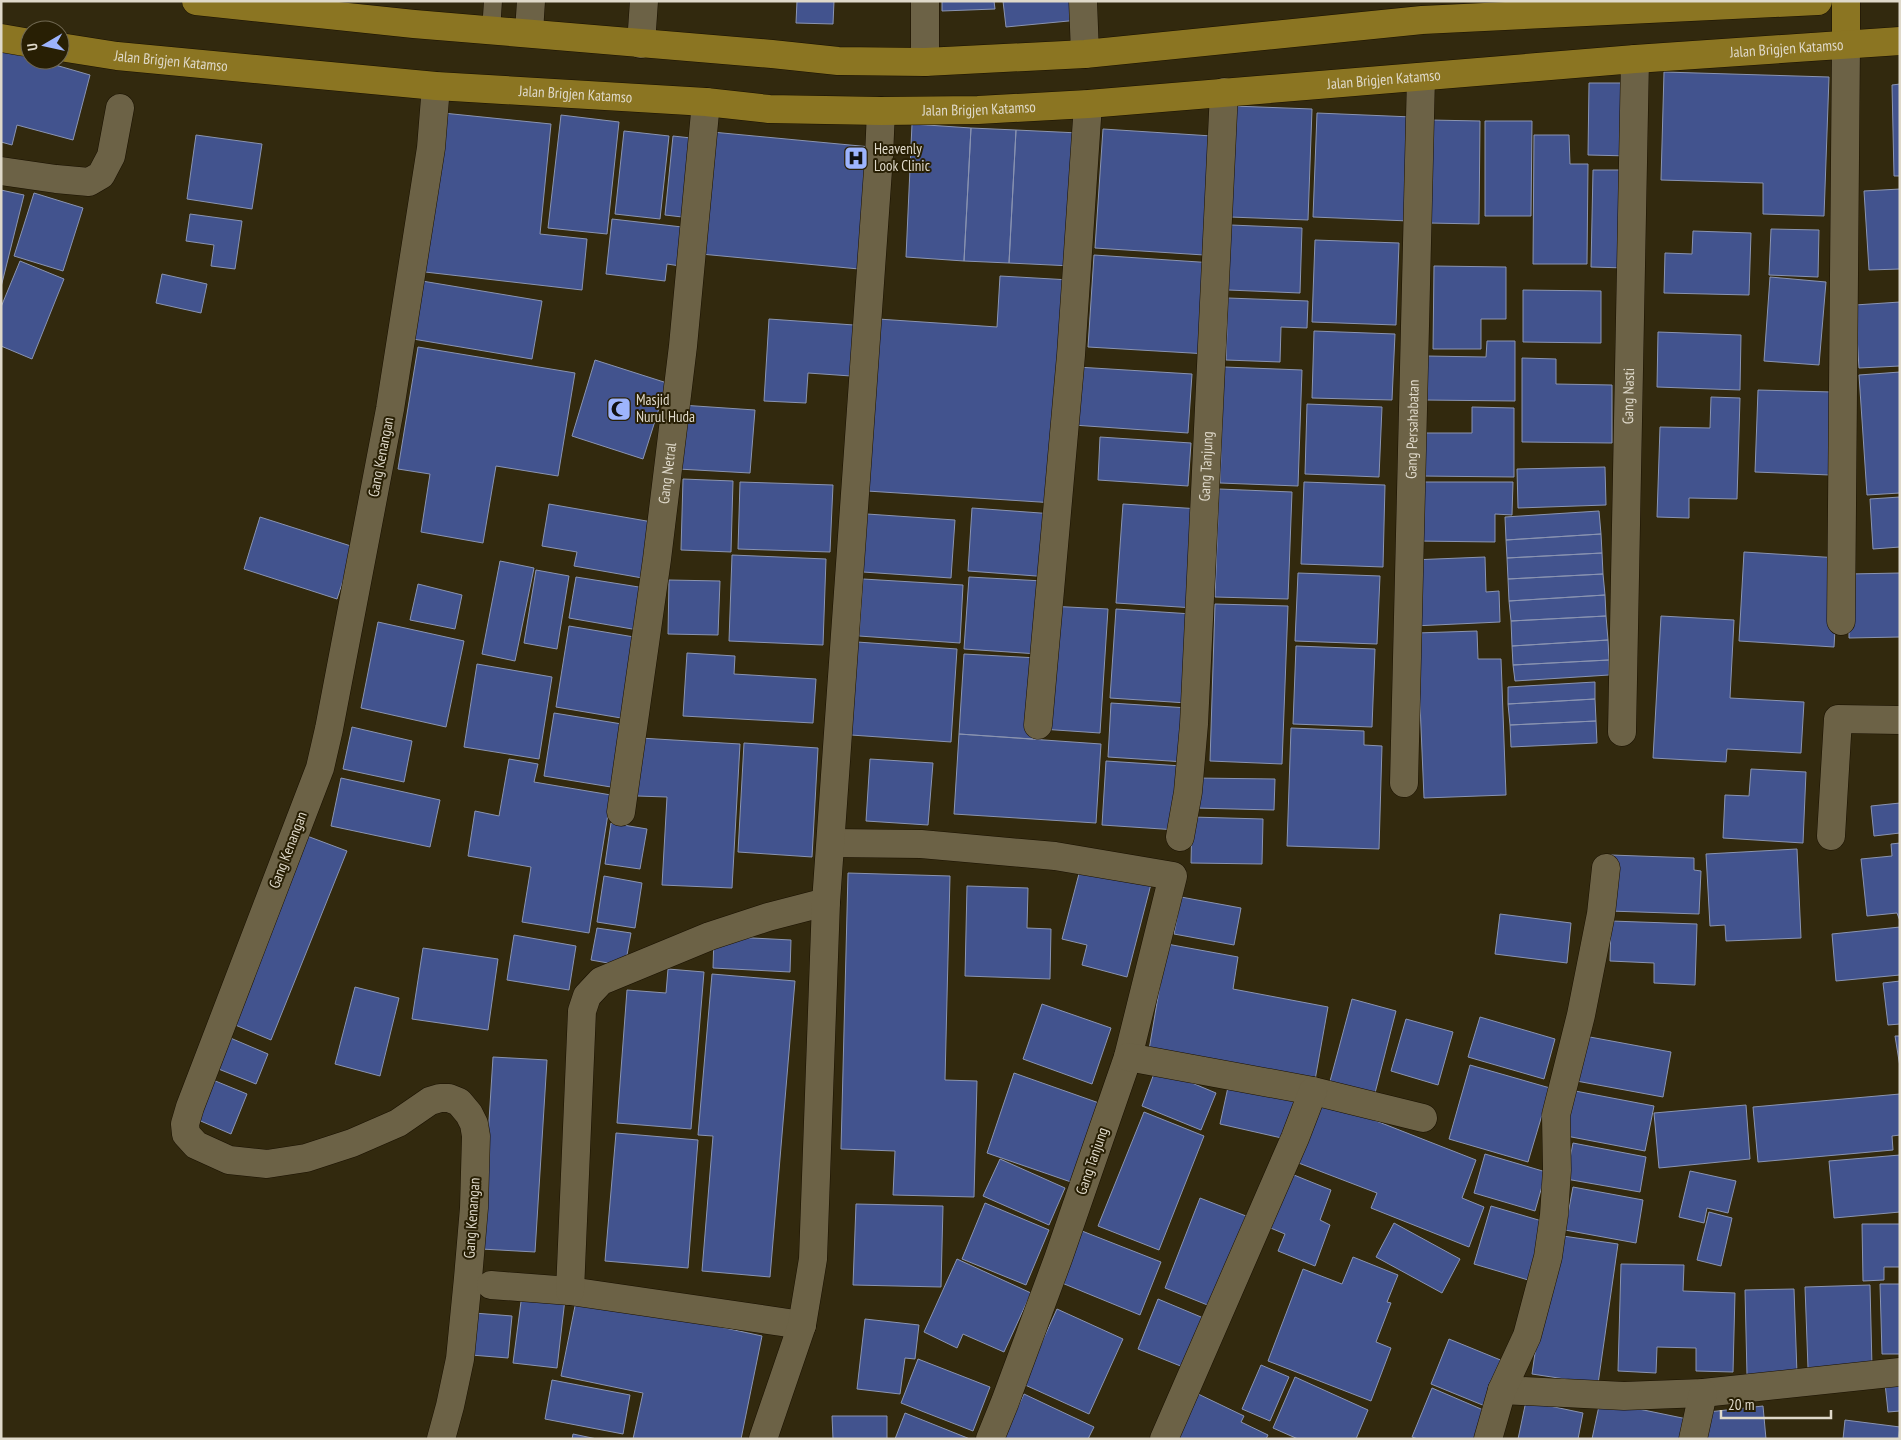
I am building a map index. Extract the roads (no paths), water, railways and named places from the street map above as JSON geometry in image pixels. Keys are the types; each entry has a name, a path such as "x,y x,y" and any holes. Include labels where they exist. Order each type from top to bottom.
{"main road":[{"path":"196,1 317,7 491,31 528,32 838,61 925,62 1085,54 1422,11 1818,1"},
{"path":"1846,1 1846,44"},
{"path":"1,38 20,41"},
{"name":"Jalan Brigjen Katamso","path":"70,48 127,57 436,86 706,102 769,109 881,111 978,110 1088,104 1635,59 1900,41"}],"street":[{"path":"528,32 531,1"},
{"path":"641,44 644,1"},
{"path":"925,1 925,62"},
{"path":"1083,1 1085,54"},
{"path":"1841,622 1846,44"},
{"name":"Gang Nasti","path":"1622,732 1635,59"},
{"name":"Gang Persahabatan","path":"1404,783 1421,76"},
{"name":"Gang Kenangan","path":"436,86 431,148 390,409 322,758 222,1020 185,1124 186,1134 196,1145 204,1149 229,1160 267,1164 306,1158 352,1144 398,1123 430,1101 449,1098 459,1102 469,1114 474,1124 476,1136 474,1208 480,1282"},
{"name":"Gang Tanjung","path":"1180,837 1188,792 1194,724 1224,92"},
{"name":"Gang Netral","path":"621,812 657,560 682,356 706,102"},
{"path":"1038,725 1071,355 1088,104"},
{"path":"1,171 89,182 102,175 111,156 120,108"},
{"path":"762,1439 802,1326 813,1259 826,902 881,111"},
{"path":"1831,836 1838,719 1900,720"},
{"name":"Gang Tanjung","path":"830,843 921,844 1055,856 1173,876 1128,1057 1058,1259 990,1439"},
{"path":"1488,1439 1502,1390 1527,1336 1548,1257 1554,1215 1557,1170 1556,1115 1581,1015 1601,914 1606,868"},
{"path":"570,1291 582,1012 587,996 602,981 710,936 768,917 826,902"},
{"path":"1128,1057 1313,1091 1422,1118"},
{"path":"1164,1439 1295,1138 1313,1091"},
{"path":"441,1439 480,1282 570,1291 802,1326"},
{"path":"1502,1390 1624,1396 1703,1393 1900,1372"},
{"path":"1693,1439 1703,1393"}],"lane":[{"path":"491,31 493,1"}],"place":[{"name":"Heavenly Look Clinic","path":"856,158"},
{"name":"Masjid Nurul Huda","path":"619,409"}]}
